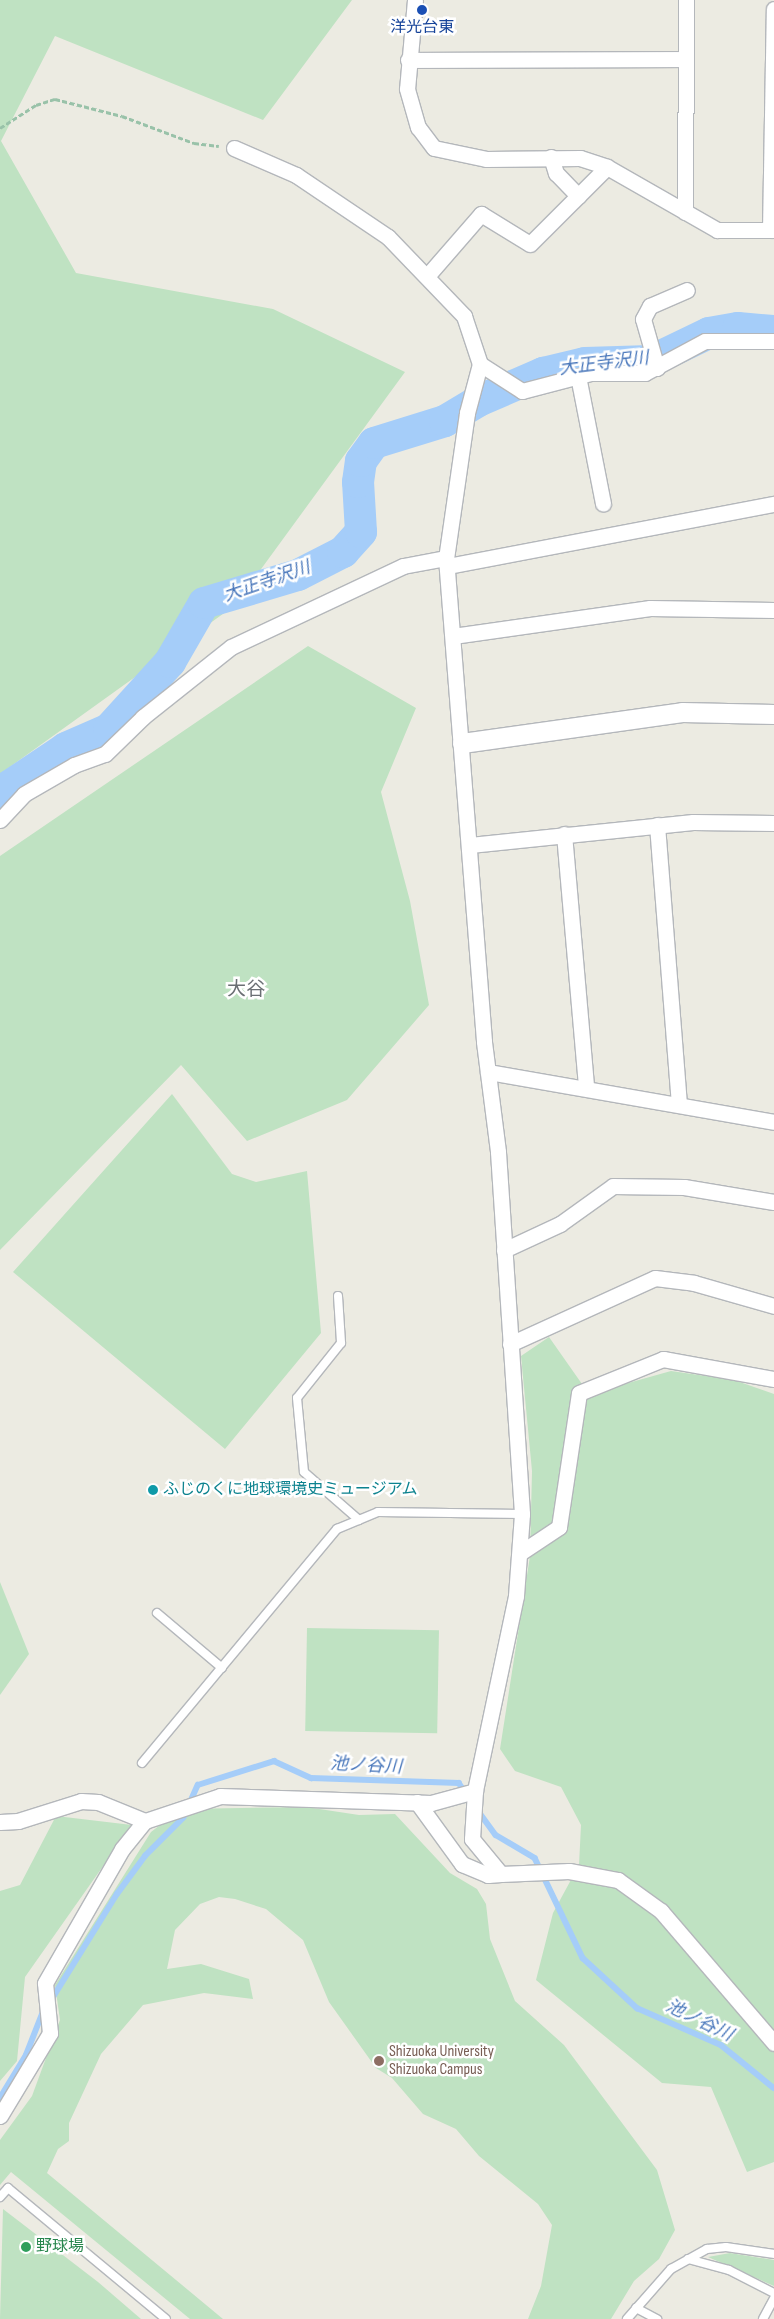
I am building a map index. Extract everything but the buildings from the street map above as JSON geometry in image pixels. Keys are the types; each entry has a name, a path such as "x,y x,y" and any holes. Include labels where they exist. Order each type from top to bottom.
{"street":[{"path":"415,0 408,60 407,89 415,117 434,148 486,159 580,158 607,168 717,230 772,230 774,8"},
{"path":"685,212 686,0"},
{"path":"408,60 686,59"},
{"path":"234,148 328,195 388,237 428,275 471,327 480,364 467,413 447,562 504,1250 522,1514 520,1553 475,1791 472,1839 501,1874"},
{"path":"551,157 556,172 578,196"},
{"path":"428,275 481,214 530,244 607,168"},
{"path":"656,362 643,320 650,306 687,290"},
{"path":"480,364 506,384 522,391 578,376 645,373 656,362 705,341 774,341"},
{"path":"578,376 603,504"},
{"path":"0,820 24,794 74,765 105,754 143,716 231,647 403,566 447,562 774,504"},
{"path":"453,636 659,608 774,610"},
{"path":"462,743 682,712 774,714"},
{"path":"470,845 657,825 774,824"},
{"path":"657,825 679,1102"},
{"path":"564,834 586,1087"},
{"path":"488,1072 679,1102 774,1122"},
{"path":"504,1250 553,1229 613,1186 684,1187 774,1202"},
{"path":"510,1344 655,1278 687,1281 774,1306"},
{"path":"520,1553 560,1527 579,1393 663,1359 774,1379"},
{"path":"0,2116 50,2033 45,1983 122,1849 145,1821 220,1796 417,1802 453,1799 475,1791"},
{"path":"0,1822 18,1821 81,1801 98,1802 145,1821"},
{"path":"417,1802 462,1864 488,1875 569,1871 618,1880 661,1910 774,2042"}],"lane":[{"path":"338,1296 342,1343 297,1398 303,1463 304,1472 359,1520"},
{"path":"142,1764 337,1529 378,1512 522,1514"},
{"path":"157,1613 222,1668"},
{"path":"0,2197 8,2188 166,2319"},
{"path":"627,2319 686,2259 707,2249 726,2247 774,2254"},
{"path":"686,2259 729,2270 774,2293"},
{"path":"763,2319 774,2298"},
{"path":"636,2308 657,2319"}],"path":[{"path":"0,128 36,104 55,99 122,116 194,143 234,148"}],"green space":[{"path":"0,0 352,0 263,120 55,36 1,141 76,273 273,309 405,372 234,606 0,774"},
{"path":"308,646 416,708 381,792 410,901 429,1005 347,1100 247,1141 181,1065 0,1250 0,856"},
{"path":"172,1094 232,1174 256,1182 307,1171 321,1333 225,1449 13,1272"},
{"path":"549,1337 589,1394 671,1371 734,1380 774,1394 774,2162 747,2172 711,2087 662,2083 536,1980 553,1913 579,1865 581,1825 561,1787 515,1771 500,1749 530,1556 532,1471 521,1356"},
{"path":"0,1582 29,1654 0,1695"},
{"path":"307,1628 439,1630 437,1733 305,1731"},
{"path":"306,1807 359,1815 395,1814 450,1873 477,1889 486,1904 490,1939 515,2001 564,2045 657,2170 675,2230 659,2259 634,2281 611,2319 528,2319 541,2286 552,2225 538,2204 479,2156 456,2129 423,2114 392,2078 376,2068 329,2002 303,1940 266,1909 235,1899 219,1897 200,1904 175,1930 167,1969 201,1964 249,1979 253,1999 204,1993 143,2005 101,2054 69,2123 69,2141 58,2149 47,2173 223,2319 190,2319 11,2172 0,2185 0,2140 32,2096 60,2020 55,1985 151,1832 181,1809"},
{"path":"56,1816 132,1825 25,1977 17,2061 0,2081 0,1891 20,1885"},
{"name":"野球場","path":"3,2209 98,2282 141,2319 0,2319"},
{"path":"730,2253 774,2260 774,2286 708,2257"}],"waterway":[{"name":"大正寺沢川","path":"0,798 8,787 66,748 109,729 170,662 204,603 298,575 343,552 361,532 358,482 361,461 374,443 445,421 478,401 543,373 585,363 651,361 709,333 738,328 774,331"},
{"name":"池ノ谷川","path":"50,2002 117,1894 145,1856 183,1818 198,1785 274,1761 311,1778 459,1783 466,1793"},
{"name":"池ノ谷川","path":"477,1809 496,1835 535,1858 583,1958 637,2008 721,2045 774,2088"},
{"name":"池ノ谷川","path":"0,2098 26,2055 44,2009"}],"place":[{"name":"洋光台東","path":"422,10"},
{"name":"ふじのくに地球環境史ミュージアム","path":"153,1490"},
{"name":"Shizuoka University Shizuoka Campus","path":"379,2061"},
{"name":"野球場","path":"26,2247"}],"district":[{"name":"大谷","path":"246,990"}]}
